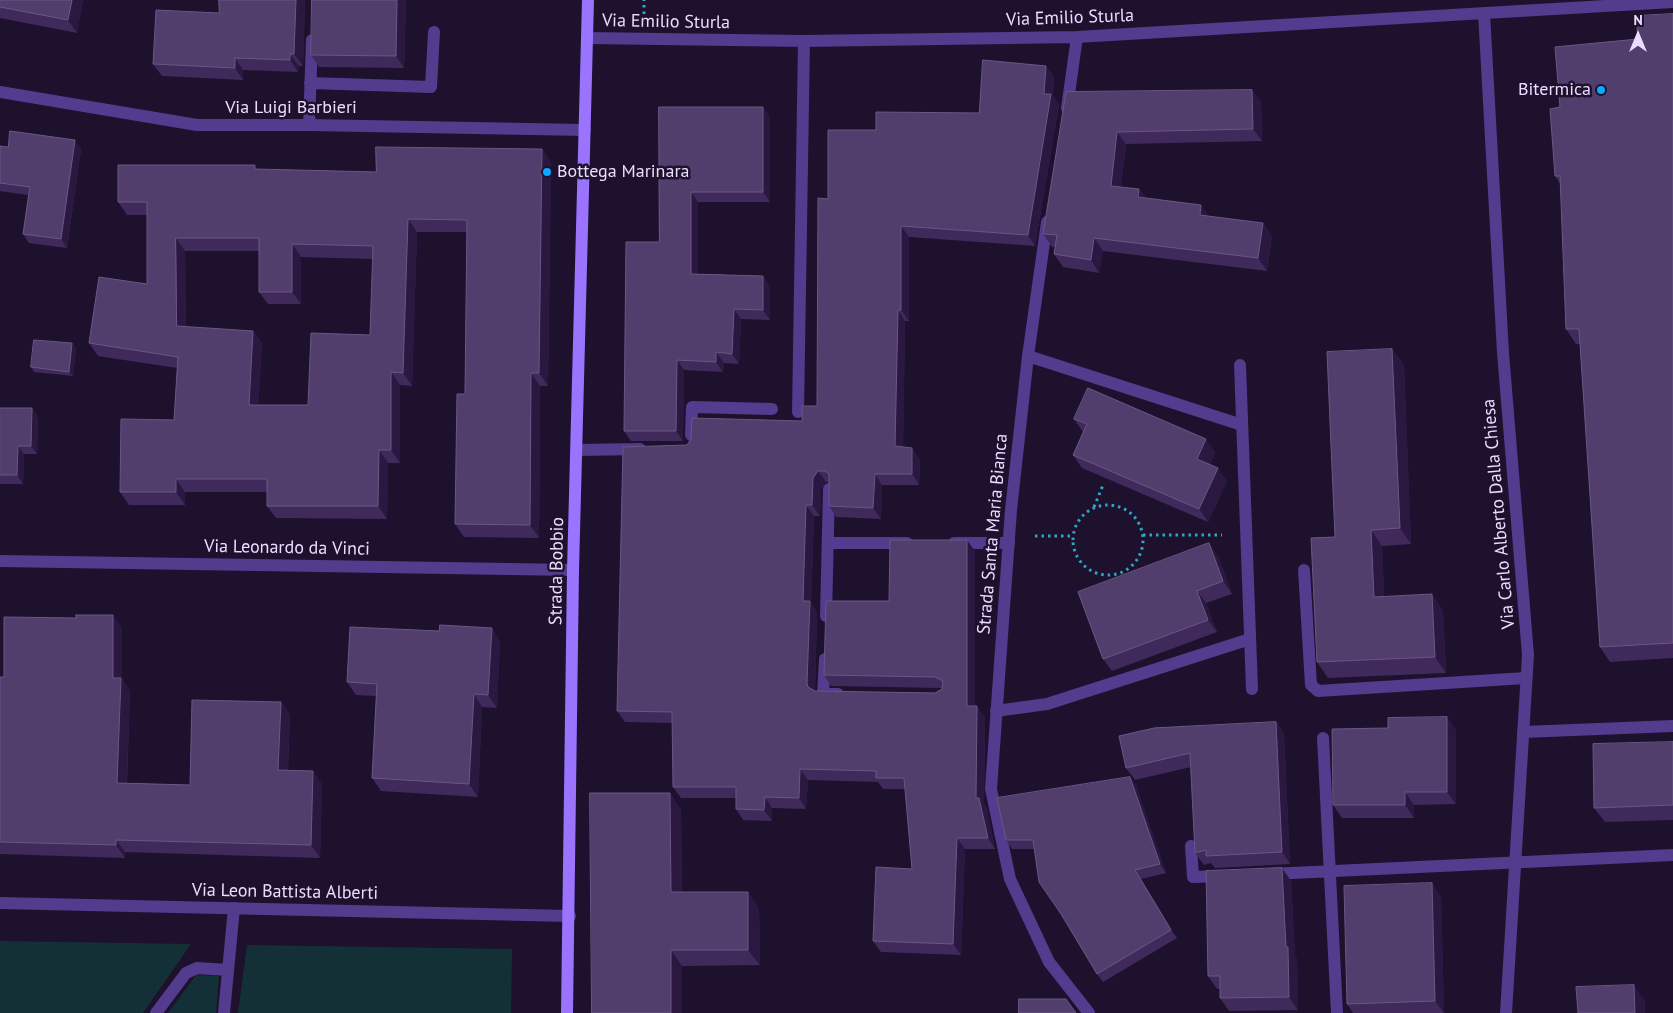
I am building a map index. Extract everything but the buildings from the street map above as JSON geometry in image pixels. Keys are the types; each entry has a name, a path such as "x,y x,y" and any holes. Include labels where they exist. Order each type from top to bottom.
{"main road":[{"name":"Strada Bobbio","path":"568,1013 574,570 588,0"}],"street":[{"name":"Via Emilio Sturla","path":"587,38 804,42 1077,36 1673,2"},
{"name":"Via Carlo Alberto Dalla Chiesa","path":"1484,13 1503,353 1527,645 1506,1013"},
{"path":"308,125 312,28"},
{"path":"310,83 431,87 434,32"},
{"path":"1065,117 1077,36"},
{"path":"798,412 804,42"},
{"name":"Via Luigi Barbieri","path":"0,92 197,125 585,130"},
{"name":"Strada Santa Maria Bianca","path":"1049,212 1028,356 1009,539 991,789 1010,879 1049,962 1088,1013"},
{"path":"1028,356 1242,425"},
{"path":"1240,365 1252,689"},
{"path":"691,449 692,407 772,409"},
{"path":"578,450 656,449"},
{"path":"825,628 829,489"},
{"path":"943,543 1009,539"},
{"path":"828,543 924,543"},
{"name":"Via Leonardo da Vinci","path":"0,561 574,570"},
{"path":"1304,570 1311,684 1318,691 1526,678"},
{"path":"996,711 1048,704 1250,639"},
{"path":"825,647 824,694 853,694"},
{"path":"1523,732 1673,726"},
{"path":"1324,738 1337,1013"},
{"path":"1190,846 1193,877 1232,875"},
{"path":"1262,874 1673,855"},
{"name":"Via Leon Battista Alberti","path":"0,903 570,916"},
{"path":"224,1013 234,908"},
{"path":"156,1013 186,973 197,968 228,970"}],"path":[{"path":"1094,508 1103,486"},
{"path":"1106,505 1121,508 1132,514 1139,524 1143,535 1142,548 1136,560 1128,569 1117,574 1104,575 1094,572 1084,566 1076,556 1073,536 1076,524 1094,508 1106,505"},
{"path":"1143,535 1246,534"},
{"path":"1009,539 1073,536"},
{"path":"1104,575 1107,582"}],"green space":[{"path":"0,941 191,944 143,1013 0,1013"},
{"path":"247,945 512,949 511,1013 238,1013"},
{"path":"196,975 219,976 216,1013 168,1013"}],"place":[{"name":"Bitermica","path":"1601,90"},
{"name":"Bottega Marinara","path":"547,172"}]}
